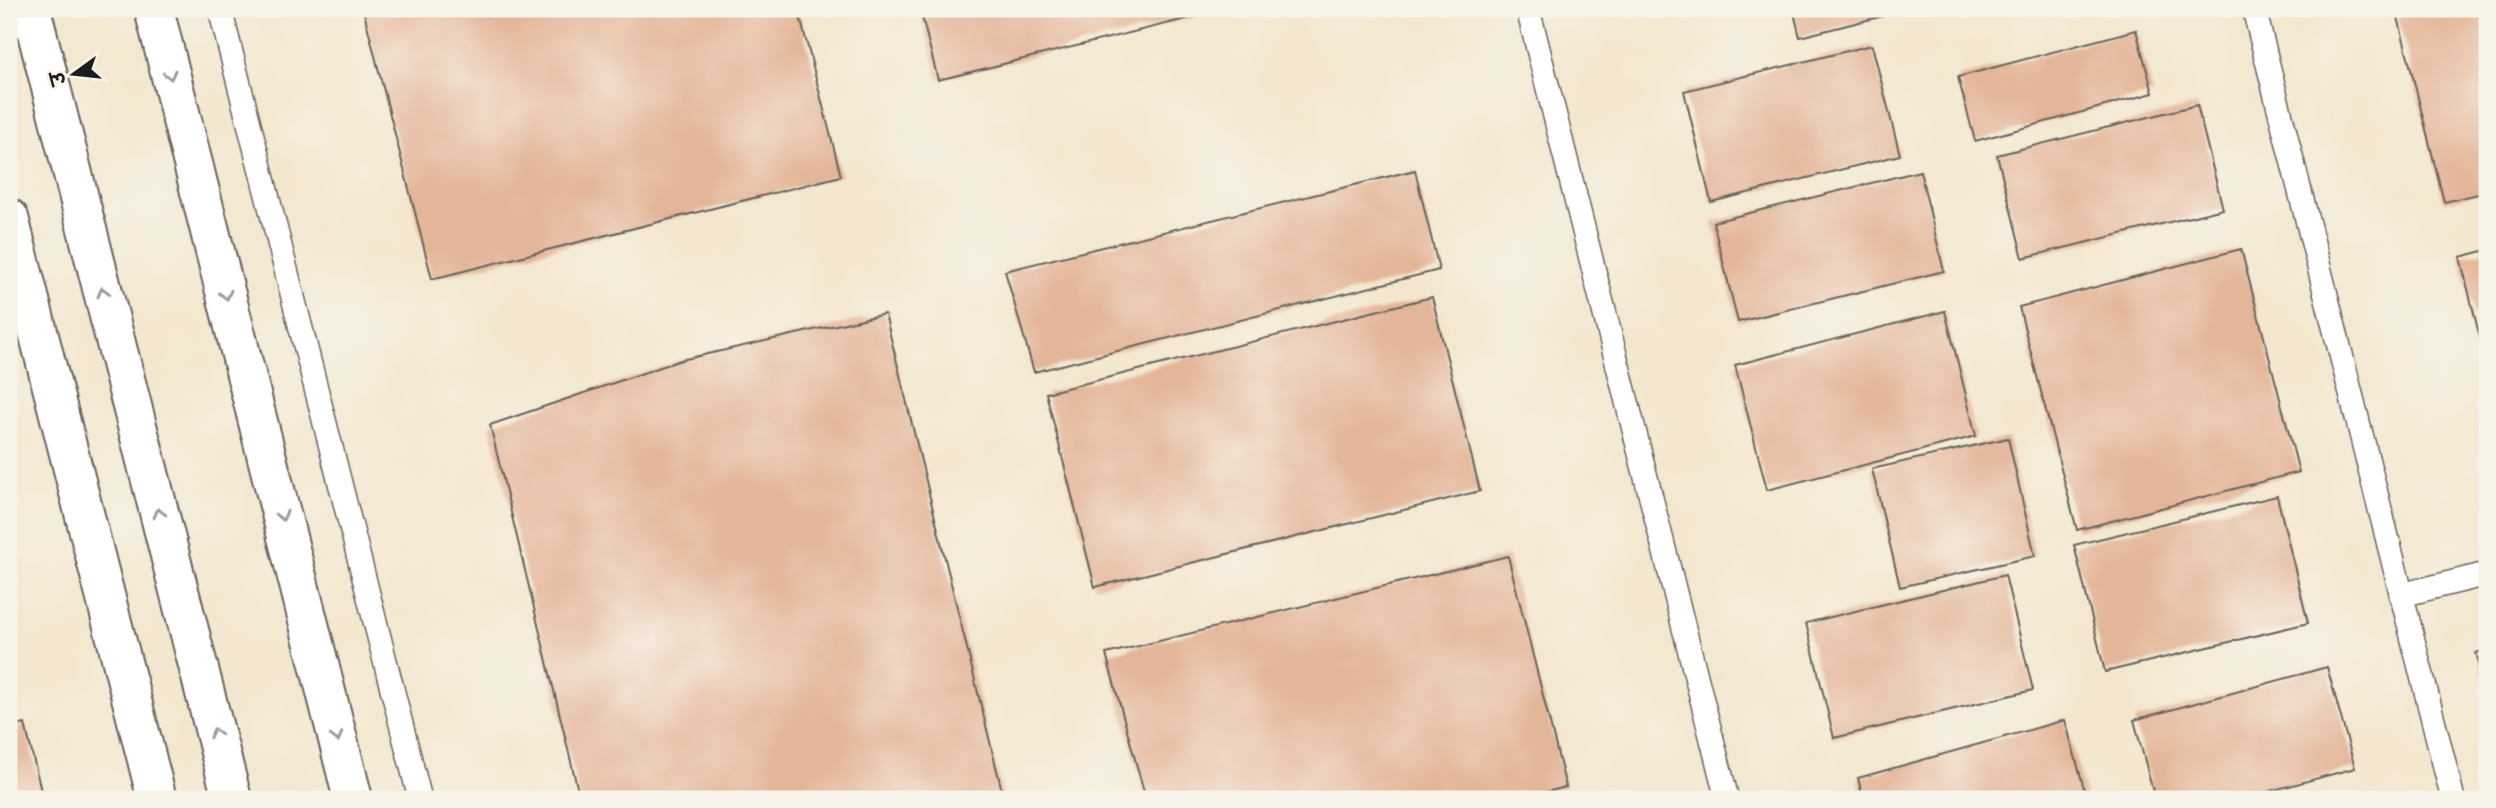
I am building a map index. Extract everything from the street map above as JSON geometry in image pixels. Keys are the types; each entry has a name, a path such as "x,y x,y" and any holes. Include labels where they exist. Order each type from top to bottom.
{"main road":[{"path":"31,9 232,799"},
{"path":"154,9 353,799"},
{"path":"9,218 157,799"}],"lane":[{"path":"220,9 420,799"},
{"path":"1528,9 1727,799"},
{"path":"2254,9 2453,799"},
{"path":"2401,595 2487,573"}],"building":[{"path":"363,9 798,9 841,176 432,279"},
{"path":"920,9 1223,9 1223,10 938,80"},
{"path":"1793,9 1881,9 1883,16 1800,37"},
{"path":"2396,9 2487,9 2487,192 2444,202"},
{"path":"2136,30 2153,93 1975,141 1958,77"},
{"path":"1872,45 1900,155 1711,202 1684,91"},
{"path":"2197,105 2223,209 2023,258 1997,155"},
{"path":"1415,170 1439,270 1034,372 1005,271"},
{"path":"1920,171 1944,271 1738,322 1713,222"},
{"path":"2241,249 2299,472 2077,530 2019,307"},
{"path":"2487,250 2487,362 2486,362 2460,257"},
{"path":"1432,297 1480,491 1095,587 1046,393"},
{"path":"1945,311 1976,436 1767,490 1735,365"},
{"path":"885,314 1004,799 580,799 490,425 681,360"},
{"path":"2008,438 2035,556 1900,587 1872,469"},
{"path":"2277,496 2308,623 2105,672 2074,545"},
{"path":"1508,556 1566,787 1519,799 1146,799 1106,654"},
{"path":"2005,575 2033,690 1834,738 1806,623"},
{"path":"2487,649 2487,687 2476,653"},
{"path":"2327,667 2355,768 2241,799 2155,799 2134,720"},
{"path":"2065,720 2087,799 1863,799 1858,778"},
{"path":"25,724 43,799 9,799 9,728"}]}
